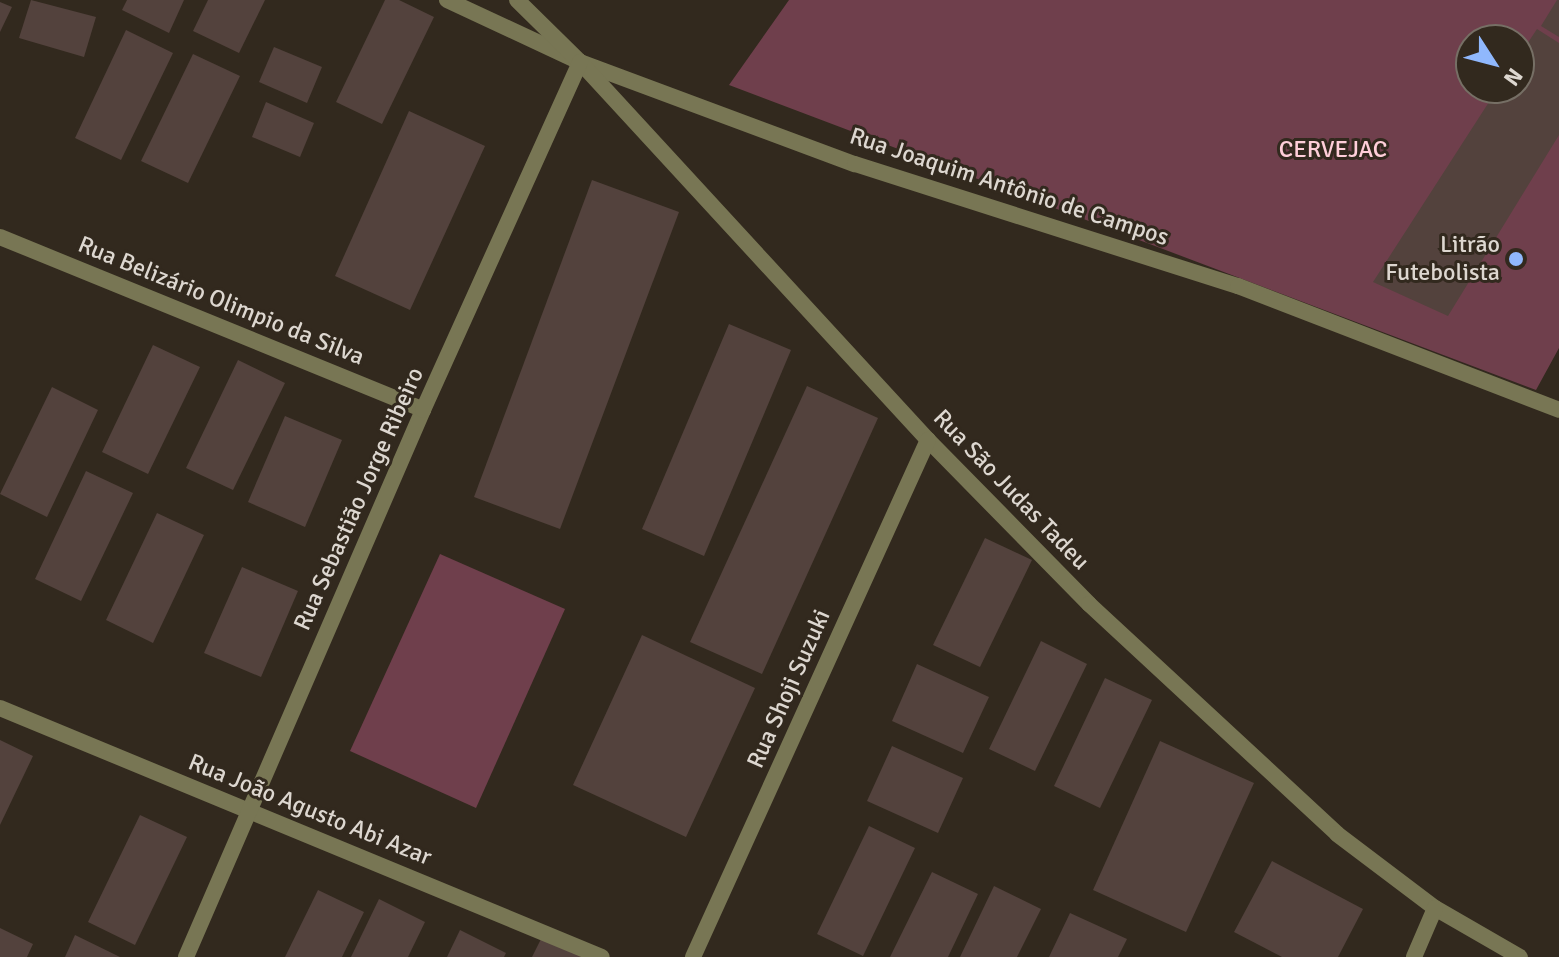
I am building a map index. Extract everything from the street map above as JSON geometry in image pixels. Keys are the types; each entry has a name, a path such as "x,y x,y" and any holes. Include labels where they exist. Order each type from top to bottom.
{"street":[{"name":"Rua Joaquim Antônio de Campos","path":"447,0 580,62 855,164 1238,286 1559,410"},
{"name":"Rua São Judas Tadeu","path":"517,0 580,62 928,440 1089,604 1337,834 1435,908 1520,957"},
{"name":"Rua Sebastião Jorge Ribeiro","path":"186,957 423,410 580,62"},
{"name":"Rua Belizário Olimpio da Silva","path":"0,237 423,410"},
{"name":"Rua Shoji Suzuki","path":"693,957 928,440"},
{"name":"Rua João Agusto Abi Azar","path":"0,708 602,957"},
{"path":"1414,957 1435,908"}],"green space":[{"name":"CERVEJAC","path":"789,0 1559,0 1559,348 1536,390 729,85"},
{"path":"440,554 565,609 476,808 350,751"}],"building":[{"path":"31,0 96,17 84,57 19,38"},
{"path":"127,0 184,0 169,33 122,10"},
{"path":"208,0 265,0 239,53 193,31"},
{"path":"385,0 399,0 434,17 382,124 336,102"},
{"path":"1559,0 1559,37 1541,26"},
{"path":"0,2 12,7 0,32"},
{"path":"1537,29 1559,43 1559,135 1448,316 1373,282 1488,104 1535,104"},
{"path":"126,30 173,53 121,160 75,138"},
{"path":"274,47 322,67 307,103 259,82"},
{"path":"193,54 240,76 188,183 141,161"},
{"path":"266,102 314,123 300,157 252,137"},
{"path":"409,111 485,146 410,310 335,276"},
{"path":"592,180 679,212 560,529 474,497"},
{"path":"729,324 791,350 704,556 642,529"},
{"path":"153,345 200,367 148,474 102,452"},
{"path":"238,360 285,383 233,490 186,468"},
{"path":"807,386 878,418 762,674 690,642"},
{"path":"52,387 98,410 47,517 0,494"},
{"path":"285,416 342,440 305,527 248,502"},
{"path":"86,471 133,493 81,601 35,579"},
{"path":"157,513 204,535 153,643 106,620"},
{"path":"985,538 1032,560 980,667 933,645"},
{"path":"242,567 298,591 261,677 204,653"},
{"path":"642,635 755,688 686,837 573,785"},
{"path":"1041,641 1087,664 1035,771 989,749"},
{"path":"917,664 989,697 963,753 892,721"},
{"path":"1105,678 1152,700 1100,808 1054,786"},
{"path":"0,740 33,756 0,825"},
{"path":"1160,741 1254,783 1186,932 1093,890"},
{"path":"892,746 963,778 938,833 867,801"},
{"path":"140,815 187,837 135,945 88,922"},
{"path":"869,826 915,848 863,956 817,934"},
{"path":"1272,861 1363,909 1338,957 1282,957 1234,932"},
{"path":"932,872 978,894 948,957 890,957"},
{"path":"994,886 1041,909 1017,957 960,957"},
{"path":"318,890 364,912 342,957 285,957"},
{"path":"379,899 425,922 408,957 351,957"},
{"path":"1070,913 1127,939 1118,957 1049,957"},
{"path":"0,928 33,944 27,957 0,957"},
{"path":"460,930 506,953 504,957 447,957"},
{"path":"75,935 120,957 65,957"},
{"path":"543,935 590,957 532,957"}],"place":[{"name":"Litrão Futebolista","path":"1516,259"}]}
